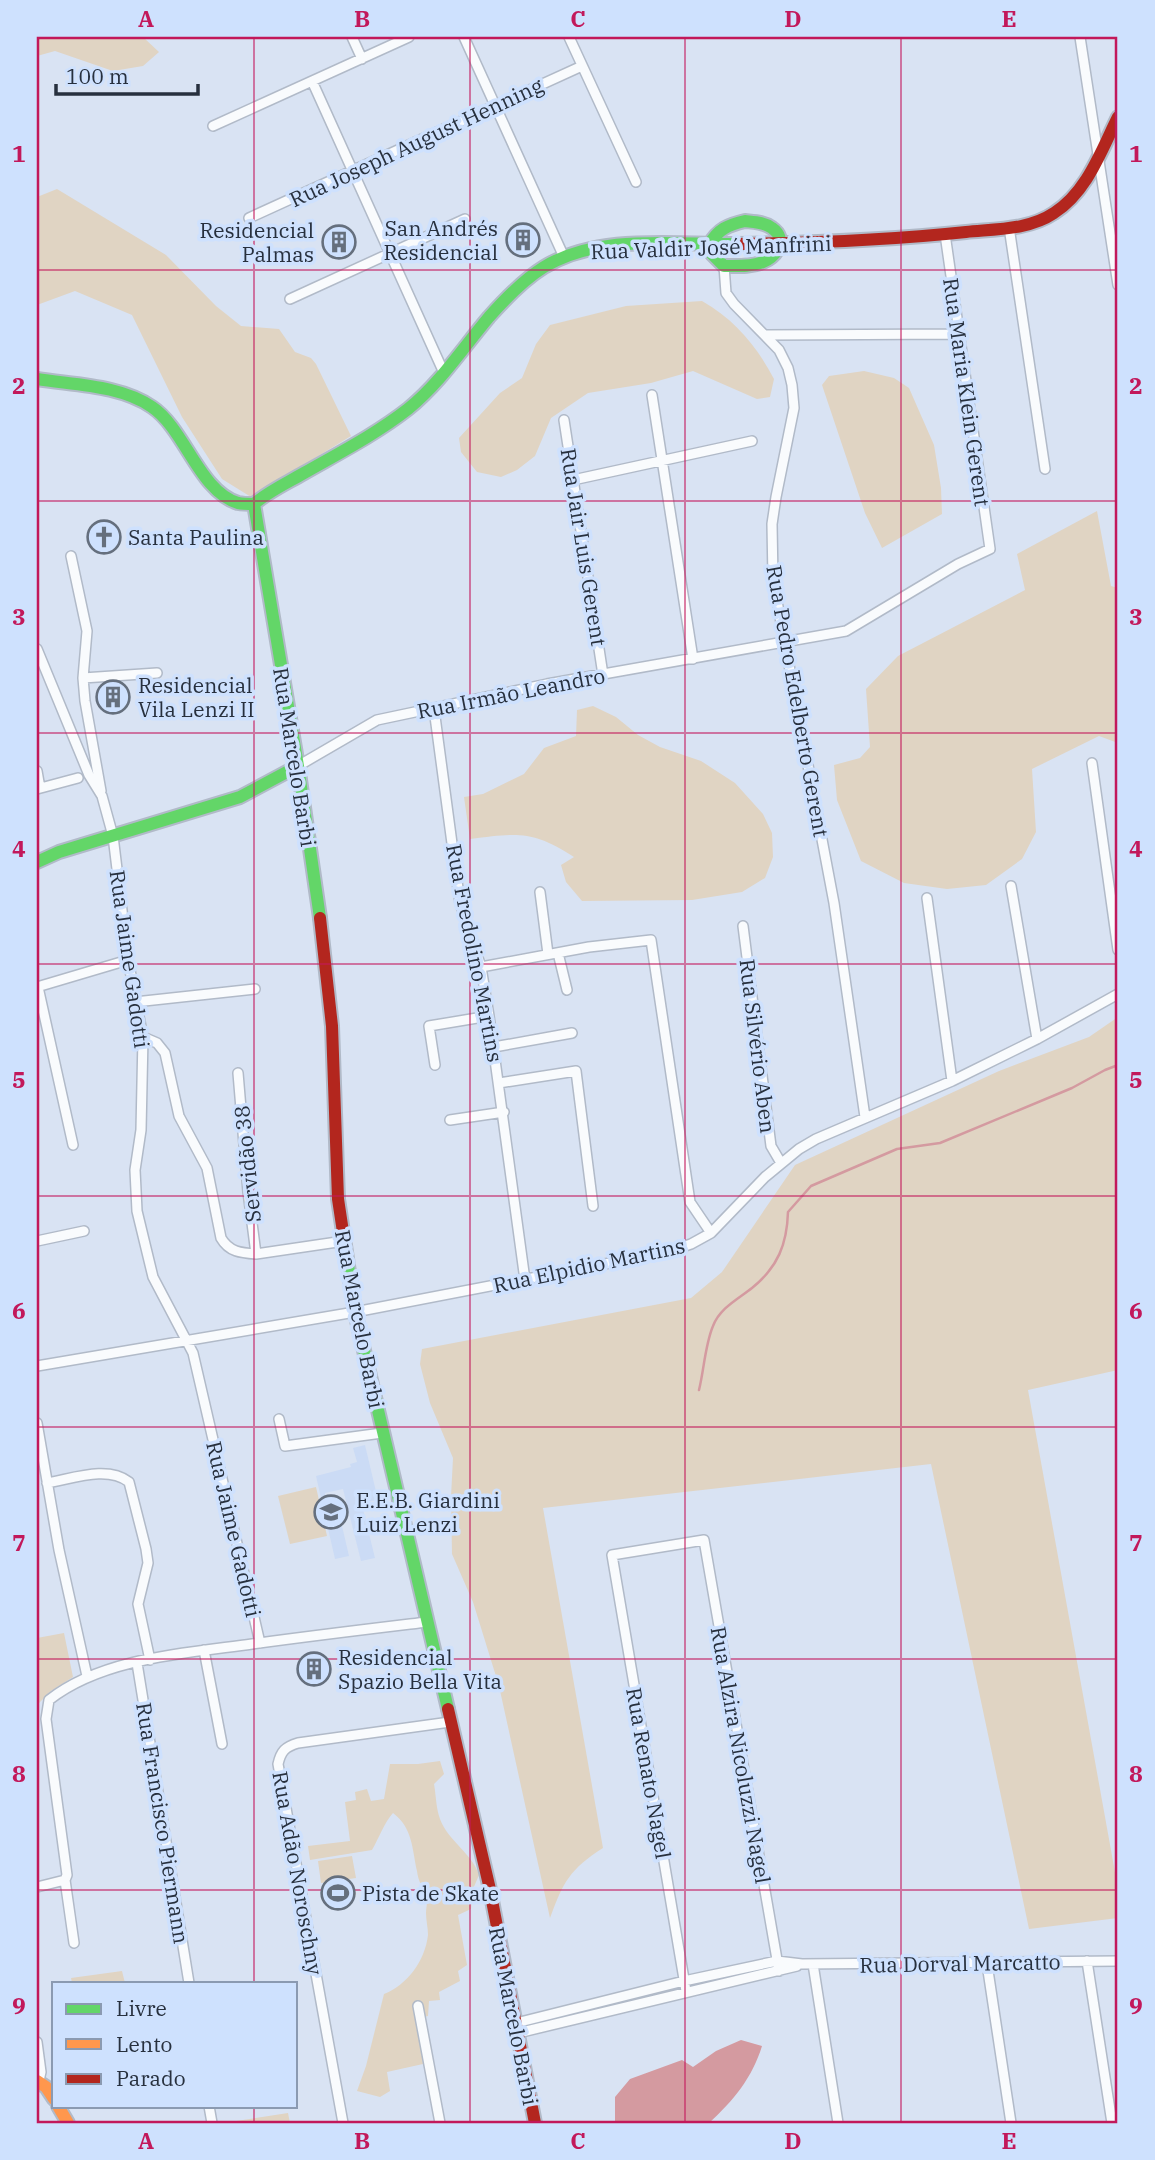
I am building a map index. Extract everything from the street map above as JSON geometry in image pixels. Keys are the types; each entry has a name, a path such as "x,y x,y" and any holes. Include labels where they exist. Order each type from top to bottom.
{"street":[{"path":"352,37 362,59"},
{"path":"214,126 409,37"},
{"path":"464,37 564,257"},
{"path":"569,37 636,182"},
{"path":"1080,37 1118,285"},
{"name":"Rua Joseph August Henning","path":"249,218 582,66"},
{"path":"312,81 444,373"},
{"name":"Rua Valdir José Manfrini","path":"254,504 379,430 424,395 470,340 528,279 564,257 599,248 878,240 1009,227 1052,215 1070,202 1118,117"},
{"path":"290,299 465,219"},
{"path":"745,221 768,227 780,237 782,244 777,255 767,262 739,268 724,266 712,254 709,245 721,228 745,221"},
{"path":"1009,227 1045,469"},
{"name":"Rua Maria Klein Gerent","path":"945,234 990,549"},
{"name":"Rua Pedro Edelberto Gerent","path":"724,266 726,293 767,335 788,368 794,408 772,524 773,580 834,903 865,1117"},
{"path":"767,335 959,334"},
{"path":"37,379 132,396 154,408 173,425 200,469 216,489 241,504 254,504"},
{"path":"652,395 692,659"},
{"name":"Rua Jair Luis Gerent","path":"564,420 603,675"},
{"path":"573,480 752,441"},
{"name":"Rua Marcelo Barbi","path":"254,504 298,766 329,986 338,1199 355,1312 489,1885 535,2123"},
{"name":"Rua Irmão Leandro","path":"37,862 59,852 240,797 377,720 547,684 846,631 958,564 990,549"},
{"path":"71,556 87,631 83,678 85,701 102,796"},
{"name":"Rua Jaime Gadotti","path":"37,649 89,775 102,796 113,835 128,960 142,1037 141,1130 135,1170 137,1211 153,1277 193,1353 260,1643"},
{"path":"83,678 157,673"},
{"name":"Rua Fredolino Martins","path":"434,709 460,903 481,967 494,1047 525,1280"},
{"path":"1091,763 1118,950"},
{"path":"37,771 38,789 78,778"},
{"path":"1011,886 1037,1039"},
{"path":"540,892 553,953 567,990"},
{"path":"927,898 952,1081"},
{"name":"Rua Silvério Aben","path":"743,926 771,1146 781,1163"},
{"path":"481,967 589,947 651,940 690,1202 711,1234"},
{"path":"73,1145 38,987 128,960"},
{"path":"135,1002 255,989"},
{"name":"Rua Elpidio Martins","path":"37,1366 355,1312 667,1252 691,1244 711,1234 781,1163 816,1139 952,1081 1037,1039 1118,994"},
{"path":"435,1065 429,1026 489,1016"},
{"path":"494,1047 572,1033"},
{"path":"142,1037 157,1043 165,1053 179,1116 207,1168 221,1238 232,1250 256,1254 344,1241"},
{"path":"499,1083 576,1071 593,1206"},
{"name":"Servidão 38","path":"238,1073 256,1254"},
{"path":"450,1120 504,1112"},
{"path":"37,1241 84,1231"},
{"path":"279,1419 285,1446 382,1433"},
{"path":"37,1423 59,1550 87,1676"},
{"path":"47,1483 107,1473 121,1475 129,1482 148,1563 138,1604 150,1660"},
{"name":"Rua Alzira Nicoluzzi Nagel","path":"612,1555 704,1540 778,1966"},
{"name":"Rua Renato Nagel","path":"612,1555 685,1986"},
{"path":"74,1943 65,1880 68,1870 46,1709 49,1700 87,1676 150,1660 204,1650 427,1622"},
{"path":"204,1650 222,1744"},
{"name":"Rua Francisco Piermann","path":"137,1663 189,1982"},
{"name":"Rua Adão Noroschny","path":"343,2123 278,1764 280,1755 287,1746 450,1722"},
{"path":"37,1886 65,1880"},
{"path":"1087,1961 1112,2123 1118,2122"},
{"name":"Rua Dorval Marcatto","path":"517,2028 778,1966 1118,1961"},
{"path":"808,1964 838,2123"},
{"path":"987,1964 1012,2123"},
{"path":"418,2006 440,2123"},
{"path":"37,2042 41,2071 38,2083 46,2087 52,2096"}],"shaded area":[{"path":"37,37 143,37 159,52 143,66 113,71 55,51 37,56"},
{"path":"57,189 166,255 216,306 241,326 279,329 295,352 311,358 316,364 351,436 251,497 222,479 182,417 132,315 75,291 37,305 37,197"},
{"path":"702,301 735,325 760,355 774,379 770,397 757,399 693,371 651,383 588,393 551,418 535,456 517,470 501,477 477,472 461,452 459,438 500,393 522,378 536,344 550,325 626,306"},
{"path":"864,371 894,378 909,388 934,445 941,488 942,514 882,548 865,513 822,385 829,376"},
{"path":"1097,511 1111,586 1118,588 1118,743 1099,736 1032,769 1036,832 1022,859 986,885 947,889 904,883 861,861 837,800 834,765 860,758 870,747 866,689 898,656 1025,590 1017,554"},
{"path":"593,706 616,717 638,735 660,747 701,761 735,783 763,814 772,833 773,857 765,878 742,892 692,900 582,901 566,882 561,865 574,857 560,848 524,836 500,835 470,839 464,797 483,794 524,774 544,748 576,736 577,710"},
{"path":"1118,1017 1118,1370 1028,1390 1118,1889 1118,1918 1029,1929 931,1464 543,1508 603,1848 569,1877 550,1918 499,1686 473,1602 452,1554 453,1458 430,1403 420,1364 422,1349 691,1298 722,1272 795,1165 999,1071 1089,1037"},
{"name":"E.E.B. Giardini Luiz Lenzi","path":"365,1445 378,1500 367,1502 364,1491 359,1493 375,1558 361,1561 343,1489 325,1493 326,1498 335,1496 349,1556 335,1559 316,1476 351,1467 350,1464 357,1462 353,1448"},
{"path":"316,1487 327,1536 290,1544 278,1496"},
{"path":"64,1633 73,1677 51,1691 39,1703 37,1735 37,1638"},
{"path":"440,1761 444,1774 434,1784 440,1819 448,1834 476,1867 479,1875 473,1889 471,1909 458,1915 467,1965 458,1971 460,1981 439,1992 440,2000 429,2001 428,2016 417,2019 423,2064 387,2072 390,2091 380,2097 357,2091 384,1994 400,1985 414,1971 423,1954 428,1935 427,1899 418,1878 411,1839 400,1819 393,1813 372,1850 310,1860 308,1846 350,1841 345,1802 356,1800 355,1792 367,1789 371,1801 384,1799 390,1764"},
{"path":"352,1856 356,1878 321,1883 318,1861"},
{"name":"Pista de Skate","path":"354,1885 356,1895 322,1901 321,1890"},
{"path":"122,1971 125,1982 72,1982 71,1978"},
{"path":"741,2040 762,2046 758,2058 741,2088 709,2123 615,2123 615,2097 630,2079 682,2060 693,2067 716,2051"},
{"path":"288,2113 290,2123 223,2123"}],"waterway":[{"path":"699,1390 708,1341 716,1320 735,1300 761,1280 775,1263 786,1234 788,1212 811,1186 897,1149 940,1143 1072,1088 1118,1065"}],"traffic: fast":[{"path":"745,221 762,223 772,228 779,237 779,247 773,256 758,264 724,266 712,254 709,245 724,229 745,221"},
{"path":"254,504 370,435 408,409 441,377 501,303 544,267 566,256 614,245 738,244"},
{"path":"37,379 111,390 152,407 164,417 213,486 238,503 254,504"},
{"path":"254,504 298,766 320,918"},
{"path":"37,862 59,852 240,797 298,766"},
{"path":"343,1232 355,1312 448,1709"}],"traffic: slow":[{"path":"37,2081 46,2087 52,2096"},
{"path":"59,2108 68,2123"}],"traffic: jam":[{"path":"738,244 909,237 1000,229 1034,223 1054,213 1076,194 1092,170 1118,117"},
{"path":"320,918 332,1026 338,1199 343,1232"},
{"path":"448,1709 489,1885 535,2123"}],"place":[{"name":"San Andrés Residencial","path":"523,240"},
{"name":"Residencial Palmas","path":"339,242"},
{"name":"Santa Paulina","path":"104,537"},
{"name":"Residencial Vila Lenzi II","path":"113,697"},
{"name":"E.E.B. Giardini Luiz Lenzi","path":"331,1512"},
{"name":"Residencial Spazio Bella Vita","path":"314,1669"},
{"name":"Pista de Skate","path":"338,1893"}]}
